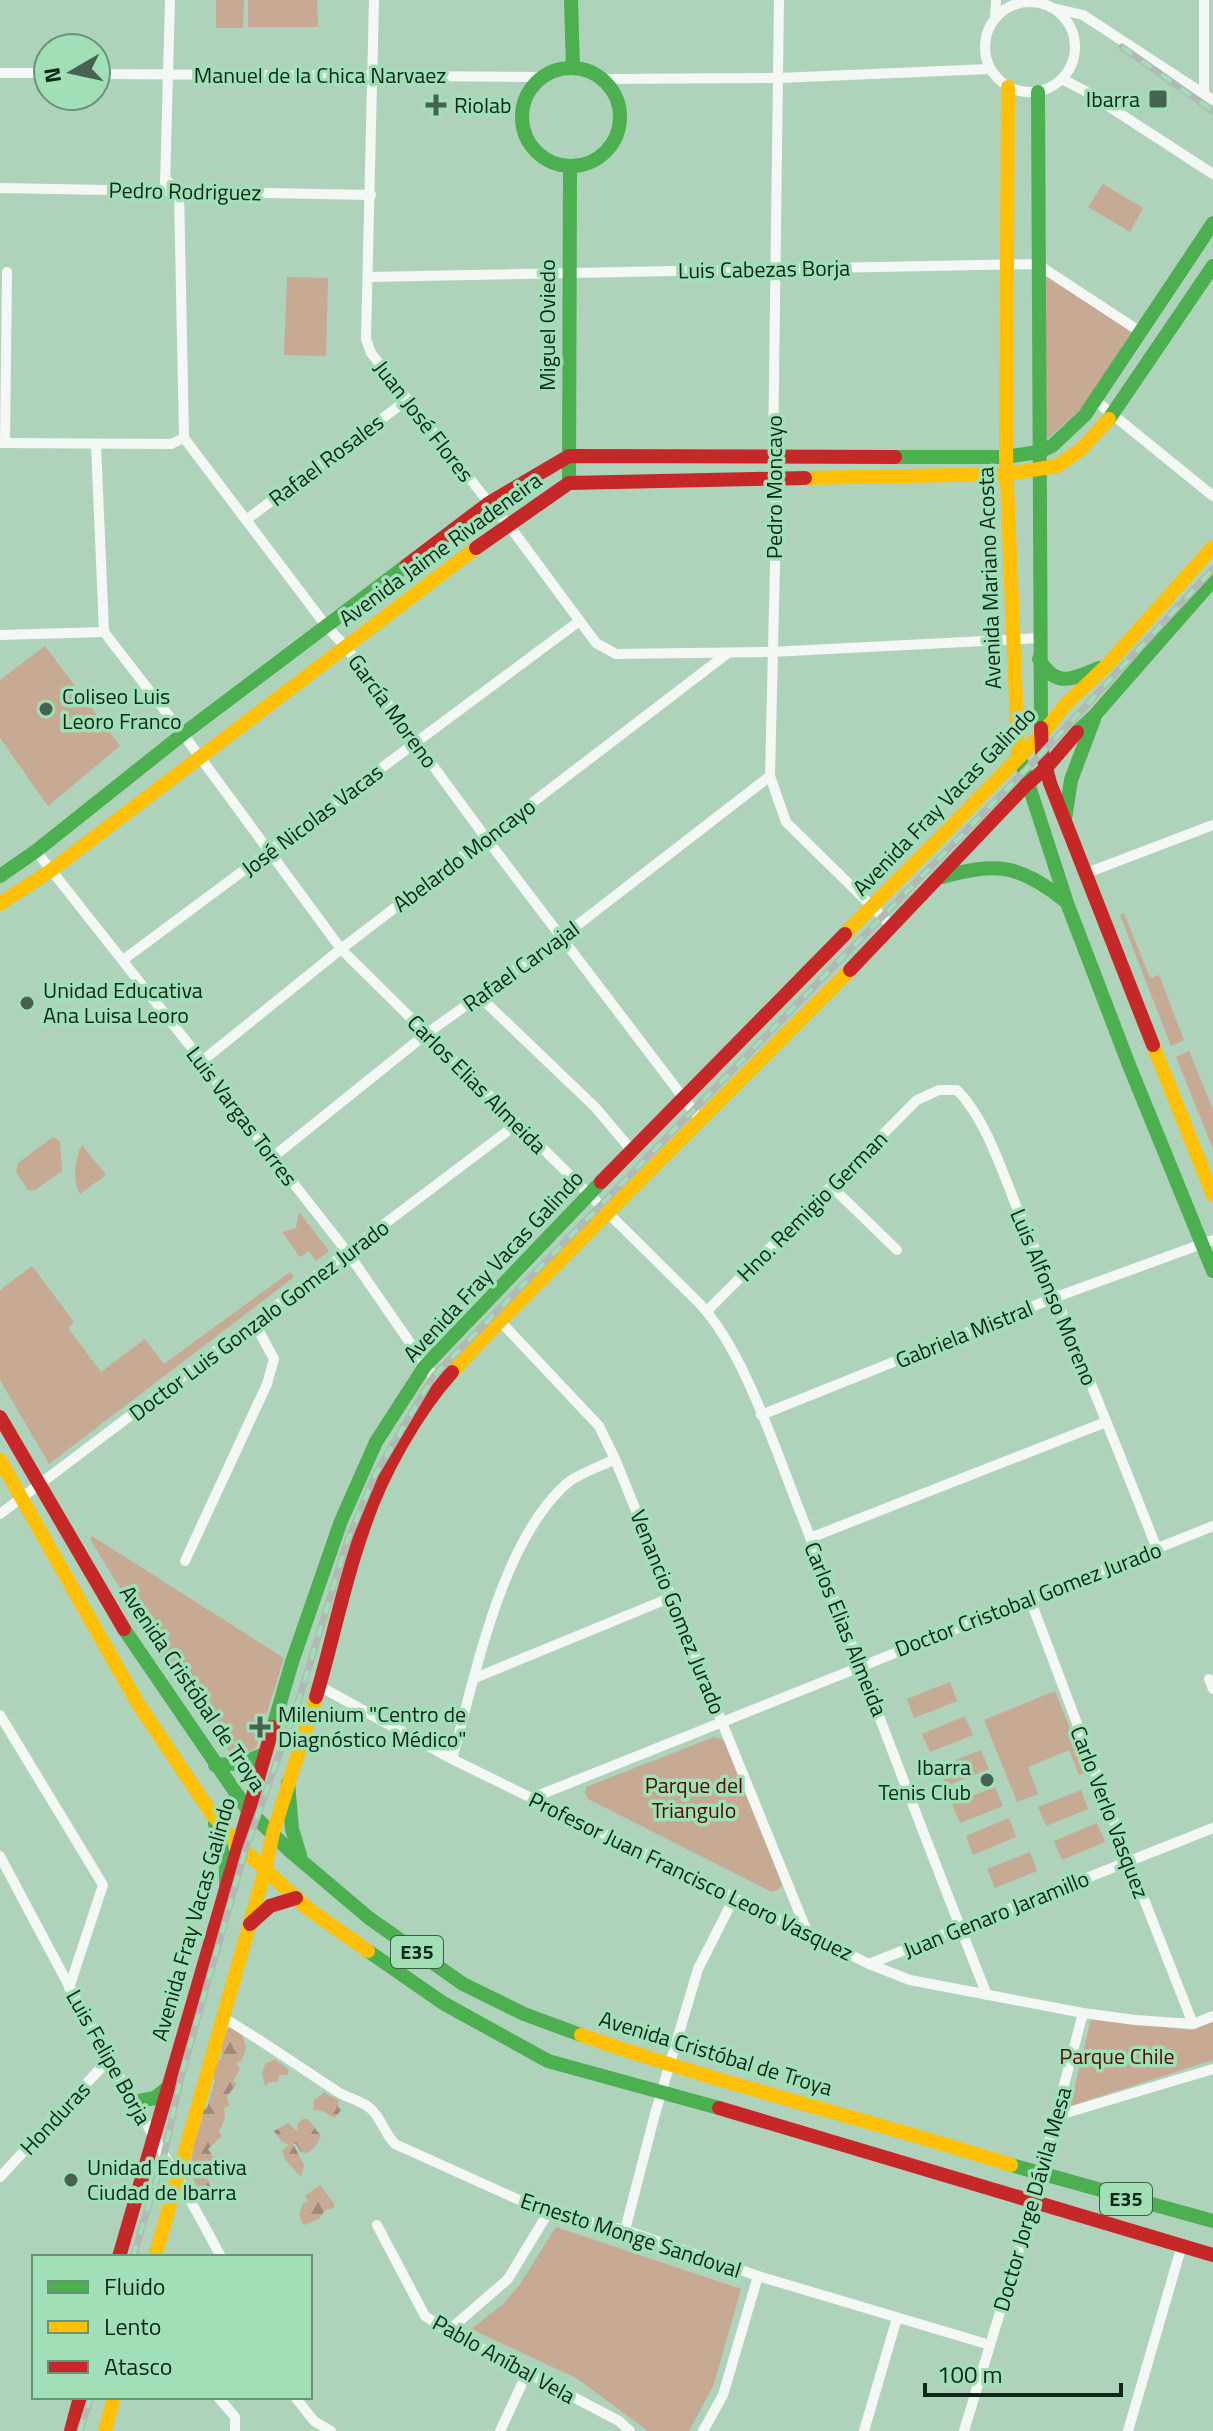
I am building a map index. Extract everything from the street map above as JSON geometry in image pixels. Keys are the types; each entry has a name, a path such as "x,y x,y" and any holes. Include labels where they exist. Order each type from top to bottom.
{"main road":[{"path":"571,0 573,68"},
{"path":"573,68 589,71 603,79 617,101 619,128 614,141 595,160 570,166 544,158 526,138 522,111 526,97 543,77 557,70 573,68"},
{"name":"Avenida Mariano Acosta","path":"1008,87 1006,457 1018,757 1067,903 1129,1065 1208,1242 1213,1271"},
{"path":"1038,92 1039,659 1042,753 1084,874 1213,1195"},
{"name":"Miguel Oviedo","path":"569,483 570,166"},
{"path":"569,456 1006,457 1038,452 1052,446 1096,401 1139,331 1213,223"},
{"name":"Avenida Jaime Rivadeneira","path":"0,904 50,871 508,524 569,483 1008,474 1057,466 1080,450 1112,415 1213,266"},
{"name":"Avenida Jaime Rivadeneira","path":"0,876 489,503 569,456"},
{"name":"Avenida Fray Vacas Galindo","path":"120,2255 292,1662 341,1521 376,1442 425,1366 589,1194 1043,733 1065,705 1108,664 1213,547"},
{"name":"Avenida Fray Vacas Galindo","path":"156,2255 273,1833 319,1686 364,1524 397,1453 440,1386 500,1321 941,878 1095,715 1213,580"},
{"path":"1039,659 1044,671 1055,679 1069,680 1108,664"},
{"path":"1065,821 1071,780 1095,715"},
{"path":"941,878 978,867 1004,869 1046,884 1067,903"},
{"name":"Avenida Cristóbal de Troya","path":"0,1417 122,1627 247,1809 369,1918 463,1984 524,2014 669,2066 933,2140 1040,2175 1213,2221"},
{"name":"Avenida Cristóbal de Troya","path":"0,1460 137,1702 212,1814 237,1844 296,1898 443,2003 548,2061 663,2091 1213,2255"},
{"path":"215,1765 243,1763 264,1754"},
{"path":"288,1783 289,1821 293,1839 305,1864"},
{"path":"212,1814 226,1865 226,1884"},
{"path":"250,1924 255,1916 271,1905 296,1898"},
{"path":"134,2102 155,2098 166,2089"},
{"path":"71,2431 79,2399"},
{"path":"105,2431 113,2399"}],"street":[{"path":"7,272 2,443 171,444 184,438 179,191 165,185 170,0"},
{"name":"Juan José Flores","path":"374,0 368,346 407,400 508,524 596,643 616,654 771,652 1040,638"},
{"name":"Pedro Moncayo","path":"779,0 773,455 777,479 770,776 786,822 892,926"},
{"path":"995,18 996,0"},
{"path":"1204,0 1208,97"},
{"path":"1044,4 1062,16 1070,27 1074,54 1062,79 1038,92 1023,92 1008,87 990,69 985,56 988,29 995,18 1018,3 1044,4 1083,15 1150,56 1208,97"},
{"path":"603,79 778,78 990,69"},
{"path":"0,73 32,73"},
{"name":"Manuel de la Chica Narvaez","path":"112,74 543,77"},
{"path":"1062,79 1213,174"},
{"name":"Pedro Rodriguez","path":"0,188 165,185"},
{"name":"Pedro Rodriguez","path":"179,191 371,195"},
{"path":"1037,264 1139,331"},
{"name":"Luis Cabezas Borja","path":"368,277 1037,264"},
{"name":"Rafael Rosales","path":"246,520 407,400"},
{"path":"1096,401 1213,496"},
{"name":"García Moreno","path":"184,438 327,627 345,646 701,1121"},
{"path":"0,635 104,632 96,444"},
{"name":"José Nicolas Vacas","path":"123,960 578,622"},
{"name":"Carlos Elias Almeida","path":"104,632 341,949 707,1311 726,1337 761,1415 861,1665 987,1995"},
{"name":"Abelardo Moncayo","path":"202,1061 341,949 729,652"},
{"name":"Rafael Carvajal","path":"273,1157 426,1034 562,937 770,776"},
{"path":"1084,874 1213,825"},
{"name":"Luis Vargas Torres","path":"36,851 348,1253 440,1386"},
{"path":"480,997 596,1108 632,1151"},
{"name":"Luis Alfonso Moreno","path":"917,1100 939,1090 957,1090 971,1104 1056,1297 1157,1549"},
{"name":"Hno. Remigio German","path":"707,1311 917,1100"},
{"name":"Doctor Luis Gonzalo Gomez Jurado","path":"0,1514 517,1124"},
{"path":"832,1187 897,1250"},
{"name":"Gabriela Mistral","path":"761,1415 1056,1297 1208,1242"},
{"name":"Venancio Gomez Jurado","path":"500,1321 599,1426 672,1597 808,1934"},
{"path":"185,1561 267,1384 274,1359 255,1324"},
{"path":"810,1538 1106,1422"},
{"path":"452,1759 501,1590 535,1518 568,1482 615,1459"},
{"name":"Doctor Cristobal Gomez Jurado","path":"532,1798 1213,1526"},
{"path":"475,1678 672,1597"},
{"name":"Carlo Verlo Vasquez","path":"1030,1599 1193,2024"},
{"name":"Profesor Juan Francisco Leoro Vasquez","path":"319,1686 452,1759 869,1964 910,1980 1083,2013 1193,2024"},
{"path":"0,1715 103,1885 69,1988"},
{"name":"Juan Genaro Jaramillo","path":"869,1964 1213,1828"},
{"name":"Luis Felipe Borja","path":"0,1856 69,1988 220,2255"},
{"path":"625,2230 698,1969 734,1898"},
{"name":"Doctor Jorge Dávila Mesa","path":"964,2431 1033,2203 1083,2013"},
{"path":"1193,2024 1213,2016"},
{"name":"Ernesto Monge Sandoval","path":"222,2017 341,2094 370,2108 379,2118 384,2133 395,2144 548,2213 625,2230 758,2276 990,2345"},
{"name":"Honduras","path":"0,2177 109,2059"},
{"path":"1056,2116 1212,2071"},
{"path":"448,2331 508,2279 548,2213"},
{"name":"Pablo Aníbal Vela","path":"377,2225 425,2316 619,2421 630,2431"},
{"path":"1128,2431 1182,2245"},
{"path":"703,2431 723,2395 758,2276"},
{"path":"864,2431 897,2318"},
{"path":"500,2431 527,2373"},
{"path":"220,2399 235,2417 235,2431"},
{"path":"297,2399 314,2421 331,2431"}],"green space":[{"path":"216,0 244,0 243,28 216,28"},
{"path":"248,0 317,0 318,27 248,27"},
{"path":"1103,184 1143,208 1130,232 1088,207"},
{"path":"287,277 328,278 326,356 284,355"},
{"path":"1048,277 1132,331 1082,408 1044,442 1041,279"},
{"name":"Coliseo Luis Leoro Franco","path":"45,646 120,746 48,806 0,738 0,680"},
{"path":"1124,913 1150,978 1159,975 1184,1040 1171,1046 1120,915"},
{"path":"1189,1051 1213,1109 1213,1149 1176,1057"},
{"path":"53,1137 60,1141 62,1171 35,1190 28,1190 16,1172 18,1163"},
{"path":"82,1145 106,1175 80,1194 75,1170"},
{"path":"299,1212 329,1251 316,1261 309,1251 300,1257 282,1232 296,1228"},
{"path":"32,1266 74,1322 68,1328 101,1372 145,1339 164,1364 290,1272 294,1277 49,1464 0,1380 0,1290"},
{"path":"92,1536 284,1658 256,1748 244,1754 231,1754 169,1669 90,1539"},
{"path":"950,1682 957,1701 914,1718 907,1699"},
{"path":"1055,1691 1087,1772 1079,1775 1069,1750 1028,1767 1038,1794 1017,1802 984,1720"},
{"path":"965,1716 973,1735 930,1752 922,1734"},
{"name":"Parque del Triangulo","path":"714,1737 726,1741 782,1884 772,1892 588,1799 585,1793 586,1787"},
{"path":"981,1750 989,1769 946,1786 938,1767"},
{"path":"995,1787 1003,1806 960,1823 952,1804"},
{"path":"1081,1790 1088,1809 1046,1826 1038,1807"},
{"path":"1009,1818 1016,1837 973,1855 966,1836"},
{"path":"1097,1823 1105,1842 1062,1860 1054,1841"},
{"path":"1030,1852 1037,1871 995,1888 987,1869"},
{"name":"Parque Chile","path":"1091,2019 1192,2030 1213,2022 1213,2060 1070,2106"},
{"path":"230,2026 241,2031 246,2048 242,2060 236,2063 240,2069 233,2082 237,2084 227,2096 229,2106 224,2108 225,2118 219,2132 222,2136 208,2149 214,2158 210,2166 202,2165 213,2194 204,2197 194,2181 192,2156 202,2120 201,2112 207,2108 216,2063 221,2059 223,2038"},
{"path":"275,2059 289,2070 287,2075 279,2075 278,2082 265,2086 262,2073 265,2064"},
{"path":"324,2093 339,2100 341,2110 335,2118 313,2110 314,2100"},
{"path":"308,2119 321,2136 307,2153 301,2152 293,2144 304,2165 301,2177 286,2161 282,2150 289,2145 280,2140 274,2131 288,2123 297,2131 298,2123"},
{"path":"320,2185 334,2203 334,2208 325,2210 319,2219 304,2225 300,2214 303,2203 308,2202 305,2196"},
{"path":"556,2227 741,2289 714,2384 689,2431 648,2431 576,2378 471,2329 502,2305 520,2284"}],"railway":[{"path":"1122,47 1213,111"},
{"path":"134,2255 164,2155 181,2077 245,1851 300,1696 347,1542 375,1475 433,1377 1042,753 1213,569"},
{"path":"80,2431 90,2399"}],"traffic: fast":[{"path":"571,0 573,68"},
{"path":"571,68 590,72 606,82 616,98 620,117 616,136 606,152 590,162 571,166 552,162 536,152 526,136 522,117 526,98 536,82 552,72 571,68"},
{"path":"1038,92 1041,728"},
{"path":"569,483 570,166"},
{"path":"895,457 1006,457 1038,452 1052,446 1085,415 1213,223"},
{"path":"1109,419 1213,266"},
{"path":"0,876 407,565"},
{"path":"1077,732 1213,580"},
{"path":"1039,659 1058,678 1073,678 1099,668"},
{"path":"1065,819 1071,780 1094,719"},
{"path":"1018,752 1067,903 1213,1271"},
{"path":"942,877 978,869 1006,869 1034,879 1064,900"},
{"path":"273,1727 341,1521 376,1442 425,1366 601,1182"},
{"path":"124,1629 247,1809 291,1852 369,1918 463,1984 524,2014 581,2035"},
{"path":"215,1765 243,1763 264,1754"},
{"path":"288,1783 292,1829 300,1855"},
{"path":"215,1824 226,1865 226,1884"},
{"path":"368,1951 443,2003 548,2061 719,2108"},
{"path":"134,2102 155,2098 166,2089"},
{"path":"1011,2165 1213,2221"}],"traffic: slow":[{"path":"1008,87 1006,457 1018,752"},
{"path":"805,478 1008,474 1057,466 1080,450 1109,419"},
{"path":"845,934 1043,733 1065,705 1108,664 1213,547"},
{"path":"0,904 50,871 476,548"},
{"path":"452,1372 850,970"},
{"path":"1153,1045 1213,1195"},
{"path":"0,1460 137,1702 212,1814 237,1844 307,1908 368,1951"},
{"path":"156,2255 273,1833 316,1697"},
{"path":"581,2035 688,2070 1011,2165"},
{"path":"105,2431 113,2399"}],"traffic: jam":[{"path":"407,565 489,503 569,456 895,457"},
{"path":"476,548 569,483 805,478"},
{"path":"1041,728 1042,753 1050,783 1153,1045"},
{"path":"850,970 1026,785 1046,768 1077,732"},
{"path":"601,1182 845,934"},
{"path":"316,1697 350,1568 371,1506 413,1425 452,1372"},
{"path":"0,1417 124,1629"},
{"path":"120,2255 273,1727"},
{"path":"250,1924 270,1906 296,1898"},
{"path":"719,2108 1213,2255"},
{"path":"71,2431 79,2399"}],"place":[{"name":"Ibarra","path":"1158,99"},
{"name":"Riolab","path":"436,105"},
{"name":"Coliseo Luis Leoro Franco","path":"46,709"},
{"name":"Unidad Educativa Ana Luisa Leoro","path":"27,1003"},
{"name":"Milenium \"Centro de Diagnóstico Médico\"","path":"260,1727"},
{"name":"Ibarra Tenis Club","path":"987,1780"},
{"name":"Unidad Educativa Ciudad de Ibarra","path":"71,2180"}]}
